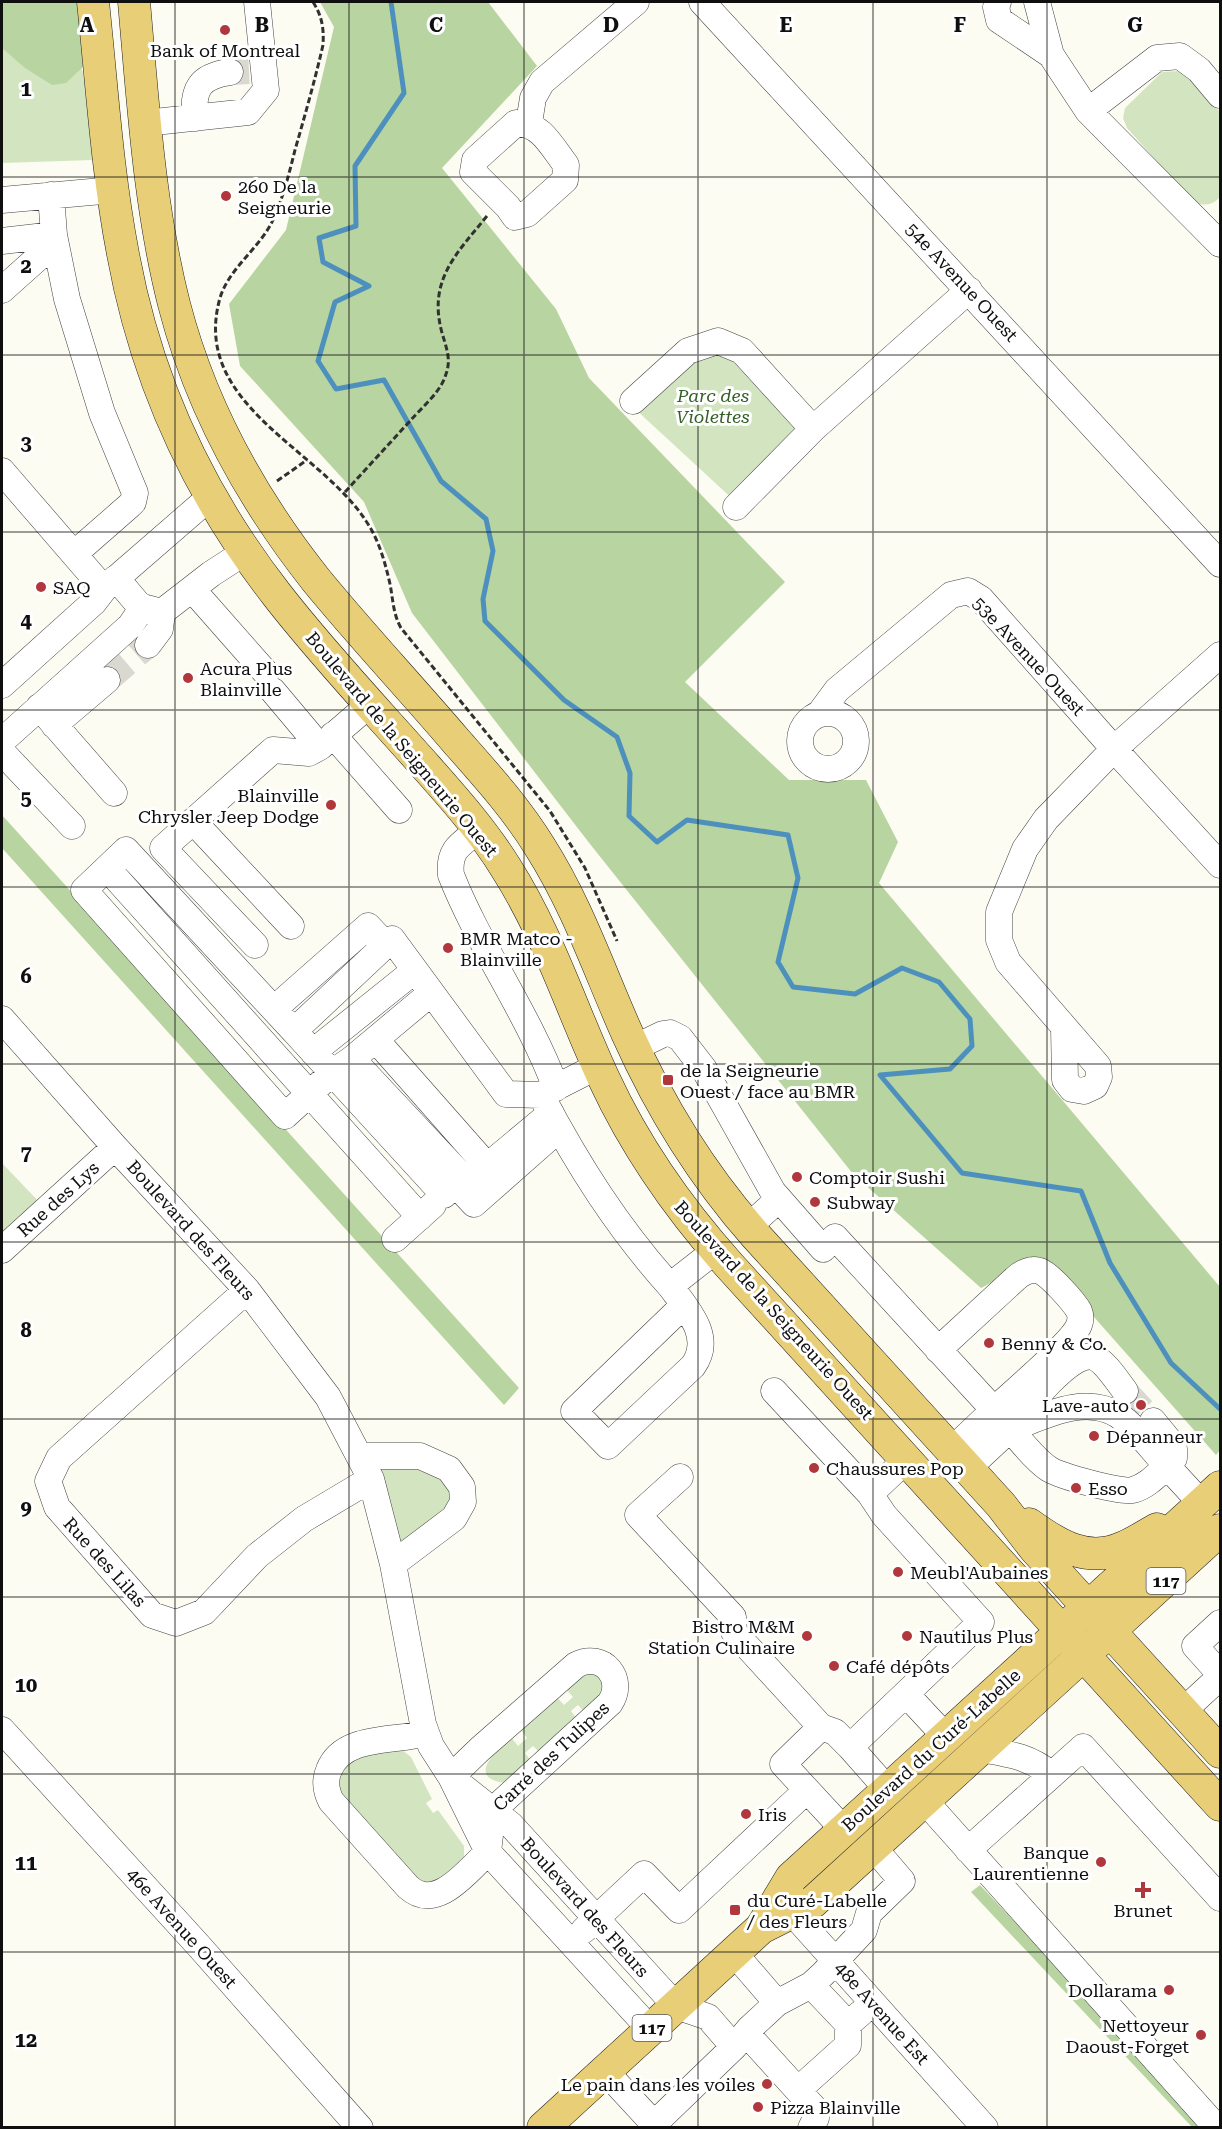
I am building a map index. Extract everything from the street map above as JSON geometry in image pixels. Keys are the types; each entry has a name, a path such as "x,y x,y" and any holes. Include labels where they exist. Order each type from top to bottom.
{"main road":[{"name":"Boulevard de la Seigneurie Ouest","path":"93,2 113,190 127,275 150,360 173,422 210,497 245,552 307,632 459,805 501,859 532,912 617,1105 646,1156 682,1208 716,1250 1221,1804"},
{"name":"Boulevard de la Seigneurie Ouest","path":"134,2 156,213 177,315 205,393 259,480 280,531 314,577 498,789 539,845 573,906 651,1083 691,1151 748,1227 1001,1504 1035,1549 1221,1752"},
{"path":"210,497 259,480"},
{"path":"370,704 401,677"},
{"path":"598,1066 634,1048"},
{"path":"1001,1504 1066,1548 1080,1553 1099,1554 1123,1548 1211,1496"},
{"name":"Boulevard du Curé-Labelle","path":"543,2127 785,1905 791,1878 1211,1496"},
{"name":"Boulevard du Curé-Labelle","path":"785,1905 813,1902 1221,1530"}],"street":[{"path":"248,71 257,2"},
{"path":"529,123 533,98 542,82 636,2"},
{"name":"54e Avenue Ouest","path":"702,2 1221,564"},
{"path":"998,2 996,7 999,20 1051,55"},
{"path":"1037,2 1051,55 1088,111 1215,229"},
{"path":"1088,111 1157,58 1180,56 1199,70 1221,95"},
{"path":"195,118 194,100 202,84 213,75 248,71"},
{"path":"146,123 248,112 266,90 248,71"},
{"path":"2,200 113,190"},
{"path":"51,195 55,243 68,302 97,399 135,493 130,506 74,554"},
{"path":"2,241 55,243"},
{"path":"2,290 55,243"},
{"path":"736,507 813,429 969,290"},
{"path":"633,401 688,351 718,340 742,351 813,429"},
{"path":"2,471 74,554 110,583 152,609 160,629 148,645"},
{"path":"2,684 94,602 110,583 210,497"},
{"path":"46,716 130,626 152,609 192,589 245,552"},
{"path":"192,589 269,682 399,810"},
{"name":"53e Avenue Ouest","path":"820,713 837,690 951,595 968,591 981,599 1221,865"},
{"path":"1064,1028 1008,962 999,940 999,912 1018,864 1046,819 1114,749 1221,655"},
{"path":"2,741 107,680"},
{"path":"255,945 163,848 273,750 309,753 327,741 370,704"},
{"path":"46,716 114,793"},
{"path":"2,752 72,826"},
{"path":"193,821 291,926"},
{"path":"479,830 455,849 449,864 451,874 495,966 541,1050 552,1106 617,1222 677,1296 695,1319 700,1332 700,1349 696,1361 608,1446 574,1411 677,1296 716,1250"},
{"path":"431,993 343,1066 285,1116 84,890 126,850 313,1052 343,1066 457,1189 474,1204 552,1106"},
{"path":"107,868 420,1217"},
{"path":"274,1010 368,926 386,945"},
{"path":"294,1031 392,939 506,1094 552,1106"},
{"path":"313,1052 414,971"},
{"path":"206,1026 251,984"},
{"name":"Boulevard des Fleurs","path":"2,1019 115,1147 247,1290 328,1397 371,1479 393,1564 426,1733 439,1761 483,1818 488,1852 650,2029"},
{"path":"634,1048 663,1034 670,1033 681,1038 704,1069 766,1181 779,1199 823,1249 835,1237 1048,1468 1113,1489 1130,1491 1150,1481 1167,1466"},
{"path":"376,1040 488,1167"},
{"path":"395,1239 420,1217 488,1167 598,1066"},
{"name":"Rue des Lys","path":"2,1250 115,1147"},
{"path":"748,1227 779,1199"},
{"path":"938,1350 1020,1275 1032,1271 1046,1275 1075,1305 1080,1316 1080,1321 1071,1338 993,1410 960,1459"},
{"name":"Rue des Lilas","path":"247,1290 59,1458 48,1481 57,1507 152,1615 176,1623 204,1612 257,1556 304,1519 371,1479"},
{"path":"1010,1429 1039,1393 1080,1358 1094,1357 1118,1382 1098,1387 1095,1406"},
{"path":"774,1391 870,1494 884,1515 981,1622 850,1747"},
{"path":"960,1459 1010,1429 1068,1409 1095,1406 1143,1425 1167,1466 1211,1496"},
{"path":"1068,1409 1143,1425"},
{"path":"359,1456 420,1456 449,1469 462,1487 463,1502 454,1518 393,1564"},
{"path":"870,1494 908,1459"},
{"path":"680,1477 638,1515 733,1617 734,1632 821,1727 835,1732 888,1790"},
{"path":"1183,1711 1221,1676 1195,1646 1221,1623"},
{"name":"Carré des Tulipes","path":"451,1778 480,1749 576,1665 590,1661 604,1665 613,1676 614,1697 610,1704 483,1818"},
{"path":"906,1694 946,1737"},
{"path":"821,1727 783,1764 844,1830"},
{"name":"46e Avenue Ouest","path":"2,1730 360,2127"},
{"path":"426,1733 366,1742 341,1754 328,1772 326,1788 331,1801 408,1887 421,1894 433,1895 443,1892 488,1852"},
{"path":"968,1850 1083,1747 1221,1898"},
{"path":"980,1749 1027,1759 1040,1765 1052,1775"},
{"path":"570,1943 644,1874 679,1910 807,1790"},
{"path":"924,1800 1217,2127"},
{"name":"Boulevard des Fleurs","path":"483,1818 511,1825 676,2006"},
{"path":"605,2071 652,2126 777,2003 811,1985 864,1930 869,1913 902,1881 873,1847"},
{"name":"48e Avenue Est","path":"785,1905 985,2127"},
{"path":"734,1953 777,2003"},
{"path":"798,2090 848,2045 848,2024 811,1985"},
{"path":"848,2024 872,2003"},
{"path":"676,2006 708,2017 740,2040 798,2090 814,2108 816,2118 811,2127"}],"path":[{"path":"313,2 321,15 323,45 285,186 268,230 224,288 219,301 217,332 220,359 229,381 249,406 345,492 354,503"},
{"path":"345,492 428,402 445,379 449,365 438,314 441,284 454,257 493,209"},
{"path":"259,480 291,473 307,460"}],"green space":[{"path":"2,2 68,2 89,103 93,160 2,163"},
{"path":"2,2 77,2 85,65 66,83 52,85 25,68 2,48"},
{"path":"320,2 488,2 537,66 442,168 556,309 589,378 785,582 685,682 789,780 866,780 898,842 879,883 1220,1287 1220,1450 1216,1455 1041,1257 981,1288 853,1174 590,844 412,613 364,502 240,366 229,304 286,230 334,27"},
{"path":"1178,71 1192,79 1220,112 1220,197 1208,204 1193,202 1127,128 1123,118 1125,108 1162,72"},
{"name":"Parc des Violettes","path":"740,353 812,430 738,504 634,408 681,356"},
{"path":"2,815 519,1388 504,1405 2,848"},
{"path":"2,1163 42,1205 2,1237"},
{"path":"381,1466 413,1467 438,1477 453,1494 448,1514 399,1544"},
{"path":"597,1672 606,1692 586,1714 578,1705 571,1711 578,1720 541,1754 533,1746 525,1753 532,1762 505,1783 487,1776 486,1770 492,1756 511,1737 518,1746 527,1738 520,1729 556,1696 564,1705 573,1697 565,1688 578,1676"},
{"path":"402,1750 411,1757 432,1799 426,1803 433,1813 438,1810 464,1846 464,1857 461,1863 440,1882 420,1883 337,1792 339,1773 350,1761 366,1754"},
{"path":"980,1885 1209,2127 1192,2127 971,1892"}],"waterway":[{"path":"391,2 404,93 355,166 356,226 319,238 323,262 369,286 335,302 318,361 336,389 384,380 441,481 486,519 493,551 483,599 485,621 564,700 617,737 630,773 629,816 657,842 687,820 788,835 798,878 778,962 793,987 855,994 902,968 939,982 970,1019 972,1046 950,1069 880,1075 962,1173 1081,1191 1110,1263 1171,1363 1220,1409"}],"tunnel":[{"path":"230,72 249,71"},
{"path":"107,680 148,645"},
{"path":"1125,1391 1153,1421"}],"place":[{"name":"Bank of Montreal","path":"225,30"},
{"name":"260 De la Seigneurie","path":"226,196"},
{"name":"SAQ","path":"41,587"},
{"name":"Acura Plus Blainville","path":"188,678"},
{"name":"Blainville Chrysler Jeep Dodge","path":"331,805"},
{"name":"BMR Matco - Blainville","path":"448,948"},
{"name":"de la Seigneurie Ouest / face au BMR","path":"668,1080"},
{"name":"Comptoir Sushi","path":"797,1177"},
{"name":"Subway","path":"815,1202"},
{"name":"Benny & Co.","path":"989,1343"},
{"name":"Lave-auto","path":"1141,1405"},
{"name":"Dépanneur","path":"1094,1436"},
{"name":"Chaussures Pop","path":"814,1468"},
{"name":"Esso","path":"1076,1488"},
{"name":"Meubl'Aubaines","path":"898,1572"},
{"name":"Bistro M&M Station Culinaire","path":"807,1636"},
{"name":"Nautilus Plus","path":"907,1636"},
{"name":"Café dépôts","path":"834,1666"},
{"name":"Iris","path":"746,1814"},
{"name":"Banque Laurentienne","path":"1101,1862"},
{"name":"Brunet","path":"1143,1890"},
{"name":"du Curé-Labelle / des Fleurs","path":"735,1910"},
{"name":"Dollarama","path":"1169,1990"},
{"name":"Nettoyeur Daoust-Forget","path":"1201,2035"},
{"name":"Le pain dans les voiles","path":"767,2084"},
{"name":"Pizza Blainville","path":"758,2107"}]}
